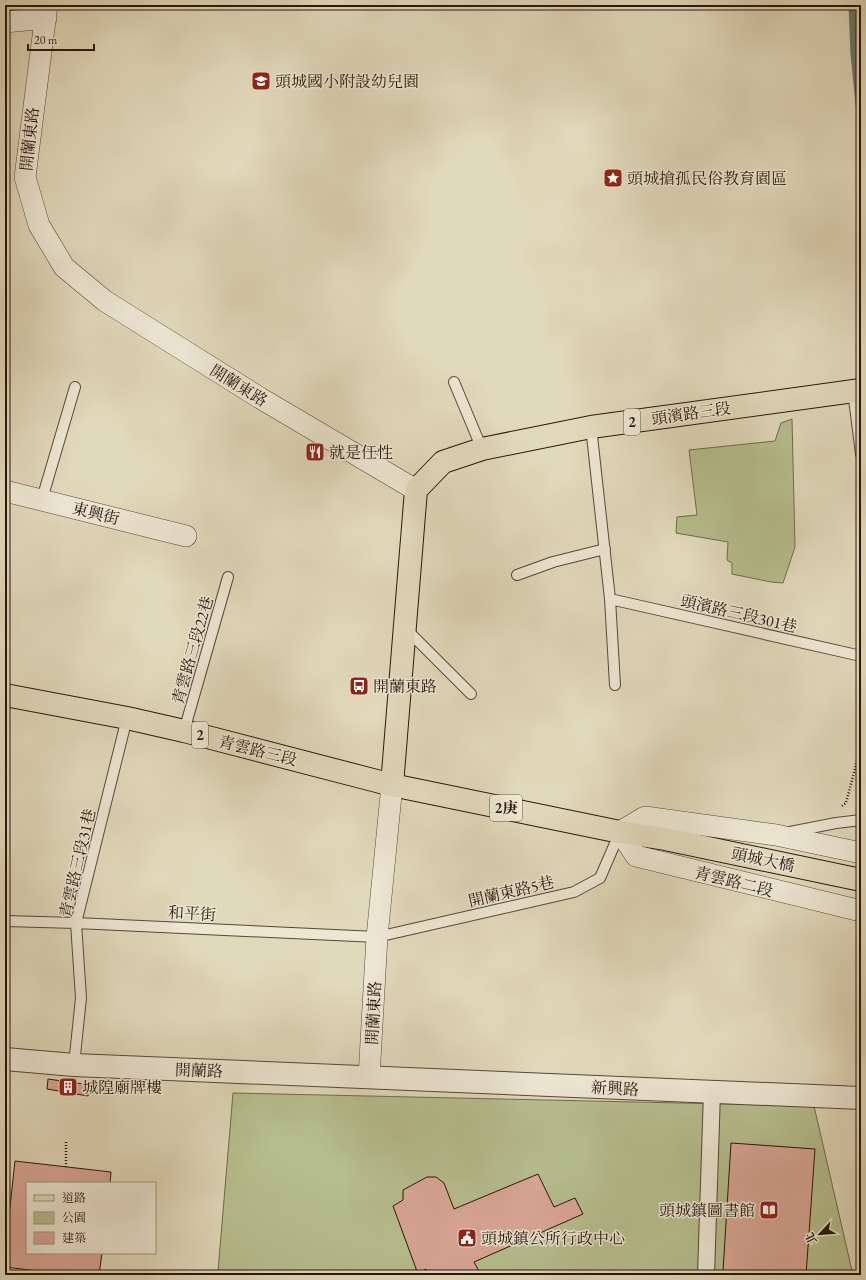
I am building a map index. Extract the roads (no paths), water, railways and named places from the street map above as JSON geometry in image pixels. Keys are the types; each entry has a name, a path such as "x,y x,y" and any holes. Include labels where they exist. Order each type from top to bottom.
{"main road":[{"name":"頭濱路三段","path":"416,490 443,462 482,448 591,426 857,390"},
{"name":"開蘭東路","path":"392,785 406,629 416,490"},
{"name":"青雲路三段","path":"7,700 127,718 184,731 392,785"},
{"name":"2庚","path":"392,785 620,832"},
{"name":"頭城大橋","path":"620,832 665,839 861,880"}],"street":[{"path":"5,22 46,11"},
{"name":"開蘭東路","path":"46,11 32,110 25,177 39,225 64,267 105,301 260,398 416,490"},
{"name":"東興街","path":"5,491 186,536"},
{"name":"開蘭東路","path":"369,1077 377,937 392,785"},
{"path":"620,832 645,817 776,835 861,853"},
{"name":"青雲路二段","path":"620,832 636,856 861,911"},
{"name":"開蘭路","path":"5,1059 74,1065 369,1077"},
{"name":"新興路","path":"369,1077 861,1098"},
{"path":"706,1275 712,1092"}],"lane":[{"path":"454,382 482,448"},
{"path":"42,499 75,387"},
{"path":"857,390 861,454"},
{"path":"591,426 610,599 614,685"},
{"path":"517,574 553,562 605,549"},
{"name":"青雲路三段22巷","path":"184,731 228,577"},
{"name":"頭濱路三段301巷","path":"610,599 861,656"},
{"path":"406,629 471,694"},
{"name":"青雲路三段31巷","path":"74,1065 80,998 76,923 127,718"},
{"path":"776,835 836,823 861,820"},
{"name":"開蘭東路5巷","path":"377,937 574,892 600,878 620,832"},
{"name":"和平街","path":"5,921 377,937"}],"waterway":[{"path":"852,5 854,54 861,124"}],"place":[{"name":"頭城國小附設幼兒園","path":"261,81"},
{"name":"頭城搶孤民俗教育園區","path":"613,178"},
{"name":"就是任性","path":"315,452"},
{"name":"開蘭東路","path":"359,686"},
{"name":"城隍廟牌樓","path":"68,1087"},
{"name":"頭城鎮圖書館","path":"769,1210"},
{"name":"頭城鎮公所行政中心","path":"467,1238"}]}
